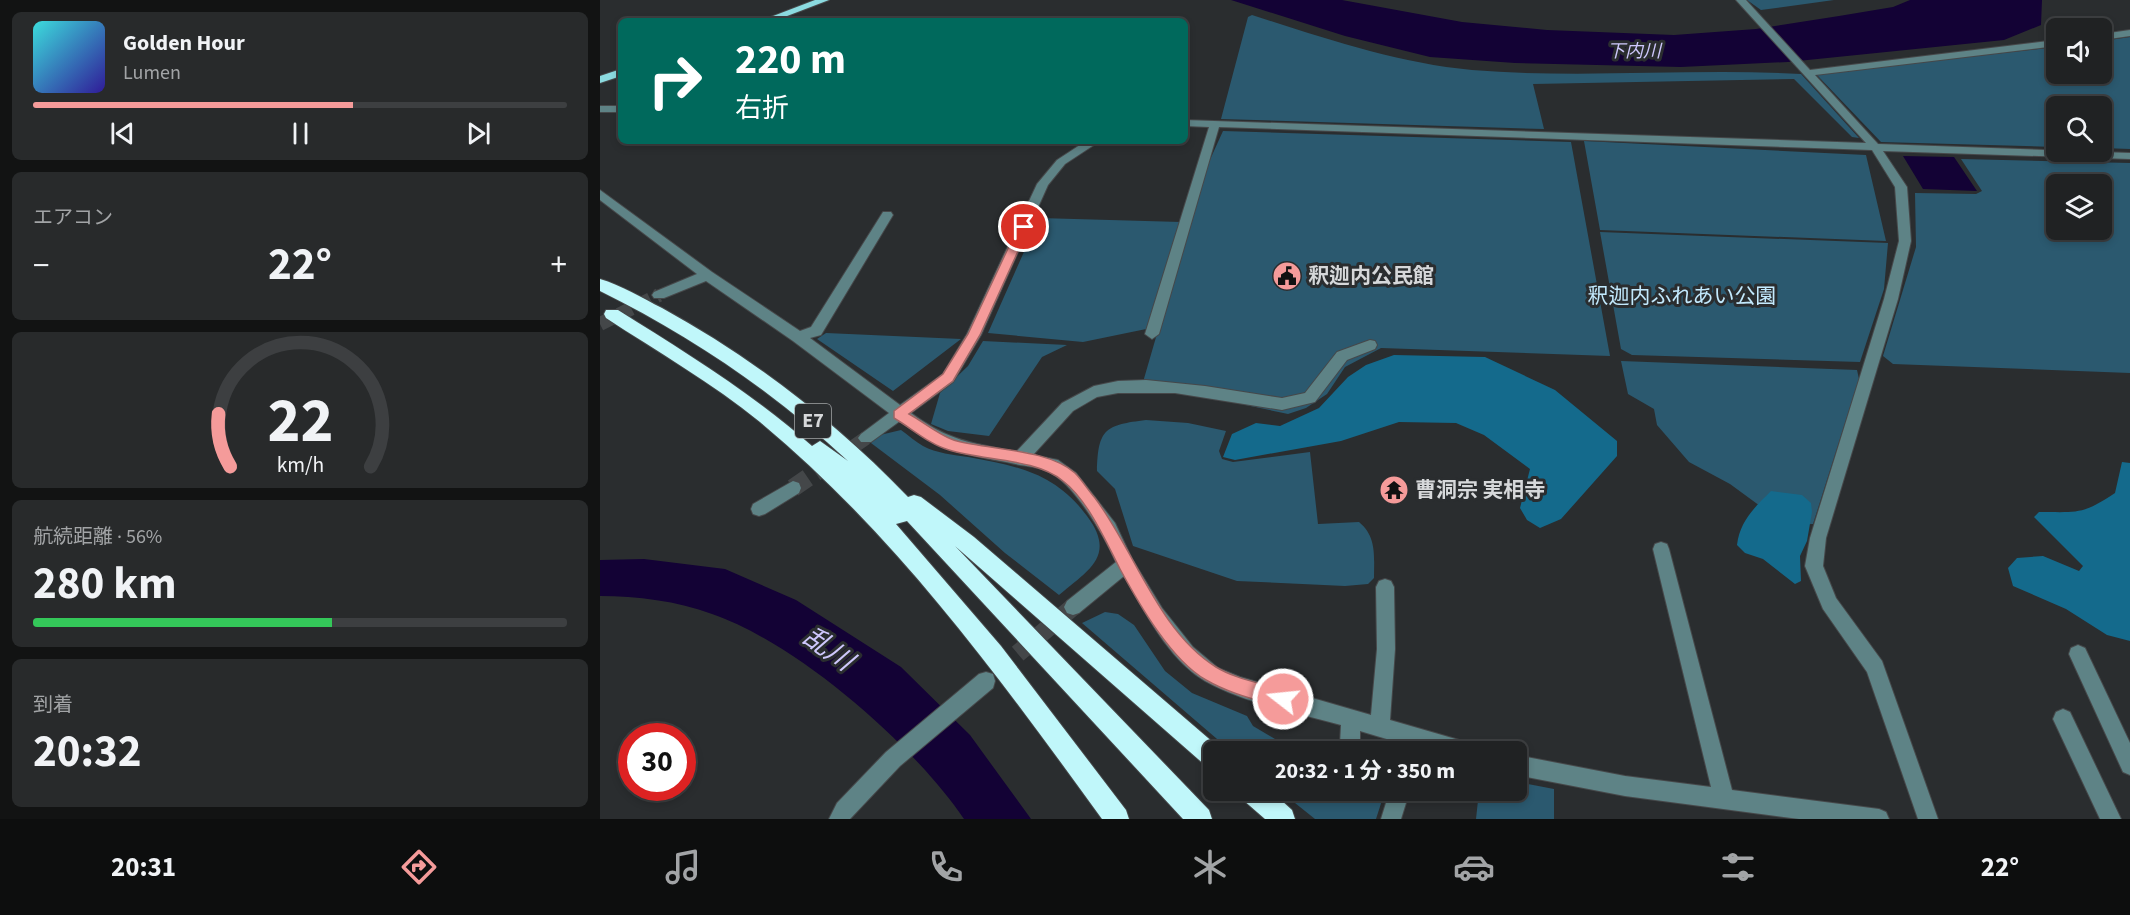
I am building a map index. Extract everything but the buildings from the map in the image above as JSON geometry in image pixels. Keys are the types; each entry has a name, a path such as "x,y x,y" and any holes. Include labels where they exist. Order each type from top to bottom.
{"highway":[{"name":"E7","path":"600,284 657,311 740,364 826,431 865,466 1200,819"},
{"name":"E7","path":"606,311 714,370 795,430 872,492 992,600"},
{"path":"606,311 715,380 802,448 857,499 906,550 971,628 1117,819"},
{"path":"865,466 967,543 1203,748"},
{"path":"1264,801 1284,819"}],"main road":[{"path":"773,18 824,0"},
{"path":"600,80 618,73"}],"street":[{"path":"1740,0 1876,148 1901,187 1905,241 1891,299 1818,538 1814,567 1829,603 1875,667 1928,819"},
{"path":"2112,36 2130,33"},
{"path":"1807,73 2046,44"},
{"path":"600,109 618,109"},
{"path":"1188,123 2130,156"},
{"path":"1152,334 1215,124"},
{"path":"866,438 948,378 974,335 1043,184 1061,162 1089,144"},
{"path":"600,194 707,275 798,337 899,414 951,445 1052,465 1070,478 1109,528 1126,564 1156,614 1186,653 1211,674 1239,686 1428,741"},
{"path":"798,337 816,331 887,216"},
{"path":"659,295 707,275"},
{"path":"1021,458 1076,400 1109,387 1145,385 1282,404 1296,402 1310,398 1342,356 1370,345"},
{"path":"759,509 793,488"},
{"path":"1661,549 1680,635 1700,699 1724,799"},
{"path":"1073,607 1126,564"},
{"path":"1380,727 1386,649 1385,587"},
{"path":"2078,654 2130,765"},
{"path":"839,819 844,810 893,759 986,681"},
{"path":"1350,741 1351,719"},
{"path":"2062,719 2111,819"},
{"path":"1527,768 1625,786 1879,819"},
{"path":"1391,819 1397,801"}],"green space":[{"path":"1747,0 1834,0 1761,10"},
{"path":"1252,15 1388,56 1444,67 1554,74 1760,72 1801,74 1859,138 1852,137 1794,79 1533,84 1544,129 1221,119 1248,17"},
{"path":"2130,37 2130,149 2112,148 2112,96 2046,96 2046,147 1881,142 1816,74 2046,48 2046,84 2112,84 2112,40"},
{"path":"1223,131 1571,142 1610,356 1381,348 1345,367 1327,394 1306,408 1288,414 1208,397 1141,389 1203,175"},
{"path":"1584,141 1866,155 1886,241 1600,230"},
{"path":"1961,159 2130,163 2130,373 1893,364 1883,356 1916,247 1915,193 1976,194 1982,191"},
{"path":"1039,218 1181,222 1151,328 1083,342 988,333"},
{"name":"釈迦内ふれあい公園","path":"1600,232 1888,243 1884,289 1860,362 1632,355 1621,349"},
{"path":"826,333 961,339 893,391 817,339"},
{"path":"983,341 1067,345 1042,357 989,436 948,431 931,424 940,393 968,366"},
{"path":"1621,361 1857,370 1859,379 1813,524 1786,525 1730,484 1689,462 1657,425 1654,409 1628,394"},
{"path":"1146,420 1188,423 1226,431 1219,451 1222,459 1233,462 1310,452 1318,524 1359,522 1372,541 1374,578 1368,584 1345,586 1237,581 1133,546 1115,489 1097,471 1099,446 1102,437 1113,427"},
{"path":"901,430 928,448 1019,468 1062,490 1075,501 1096,530 1099,552 1089,570 1059,595 1005,553 940,495 871,443 880,435"},
{"path":"1105,612 1118,614 1134,625 1165,671 1192,693 1247,716 1253,726 1278,741 1219,741 1082,623"},
{"path":"1527,784 1554,789 1554,819 1476,819 1478,801 1527,801"},
{"path":"1292,801 1382,801 1376,819 1315,819"}],"shaded area":[{"path":"1394,355 1485,357 1555,390 1617,441 1617,456 1561,519 1540,528 1527,520 1520,508 1530,469 1484,435 1456,423 1399,422 1341,441 1235,460 1223,457 1232,434 1256,423 1280,426 1319,408 1348,377 1366,365"},
{"path":"2122,462 2130,463 2130,641 2107,635 2066,609 2013,586 2008,568 2017,558 2043,556 2079,571 2083,566 2034,517 2039,512 2079,511 2104,500 2115,493"},
{"path":"1771,491 1802,495 1811,503 1812,512 1807,541 1800,556 1801,581 1795,584 1763,559 1745,553 1737,545 1745,522"}],"water":[{"name":"下内川","path":"1231,0 1342,0 1462,22 1547,30 1674,35 1756,29 1893,7 1910,0 2042,0 2041,25 2004,40 1788,62 1681,67 1515,63 1430,57 1345,36"},
{"path":"1903,156 1954,157 1977,191 1923,189"},
{"name":"乱川","path":"644,559 725,569 796,600 901,667 970,735 1031,819 964,819 942,790 885,729 816,672 745,628 699,609 642,598 600,596 600,560"}],"tunnel":[{"path":"600,324 659,295"},
{"path":"820,470 866,438"},
{"path":"793,488 822,468"},
{"path":"997,671 1073,607"}],"place":[{"name":"釈迦内公民館","path":"1287,276"},
{"name":"曹洞宗 実相寺","path":"1394,490"}],"route":[{"path":"1024,227 974,335 948,378 899,414 924,431 951,445 1052,465 1070,478 1109,528 1126,564 1156,614 1186,653 1211,674 1239,686 1283,699"}]}
